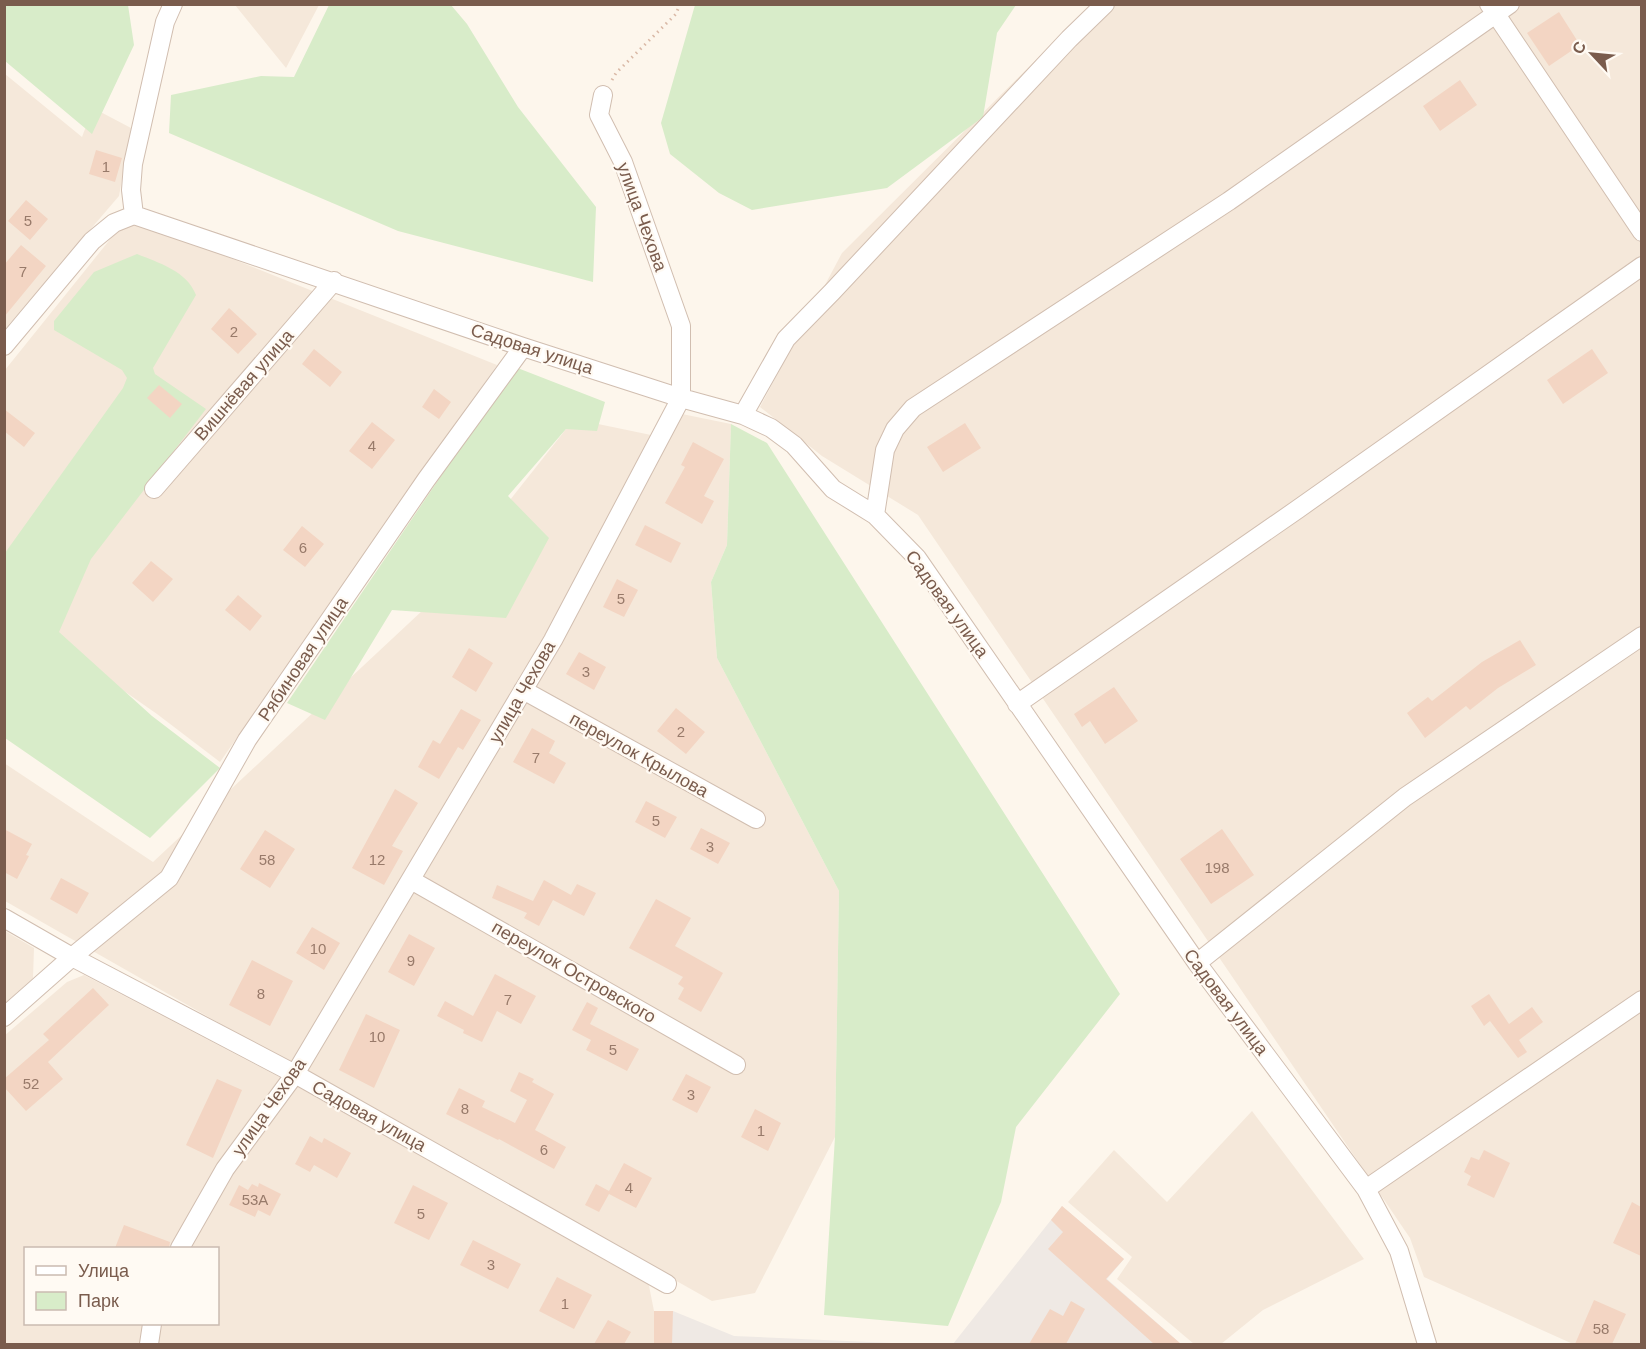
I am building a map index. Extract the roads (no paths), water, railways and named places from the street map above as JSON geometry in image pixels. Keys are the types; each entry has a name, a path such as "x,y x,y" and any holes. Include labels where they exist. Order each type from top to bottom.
{"street":[{"path":"4,346 92,241 114,223 134,214 131,190 133,164 165,22 173,4"},
{"path":"743,415 786,339 1069,39 1105,4"},
{"path":"875,515 885,450 895,429 913,408 1229,201 1498,8 1641,232"},
{"name":"улица Чехова","path":"181,1247 225,1169 295,1074 553,640 681,398 681,326 623,162 599,115 603,95"},
{"name":"Садовая улица","path":"134,214 523,347 681,398 743,415 771,428 794,445 833,489 875,515 917,558 1197,963 1366,1189 1399,1251 1427,1344"},
{"path":"1017,704 1298,509 1641,266"},
{"name":"Вишнёвая улица","path":"154,489 334,281"},
{"name":"Рябиновая улица","path":"4,1017 72,957 170,878 247,740 426,480 523,347"},
{"path":"1197,963 1405,796 1641,636"},
{"name":"переулок Крылова","path":"523,690 756,819"},
{"name":"переулок Островского","path":"411,880 736,1065"},
{"name":"Садовая улица","path":"4,918 72,957 295,1074 667,1284"},
{"path":"1366,1189 1641,1000"},
{"path":"149,1344 152,1325"}]}
